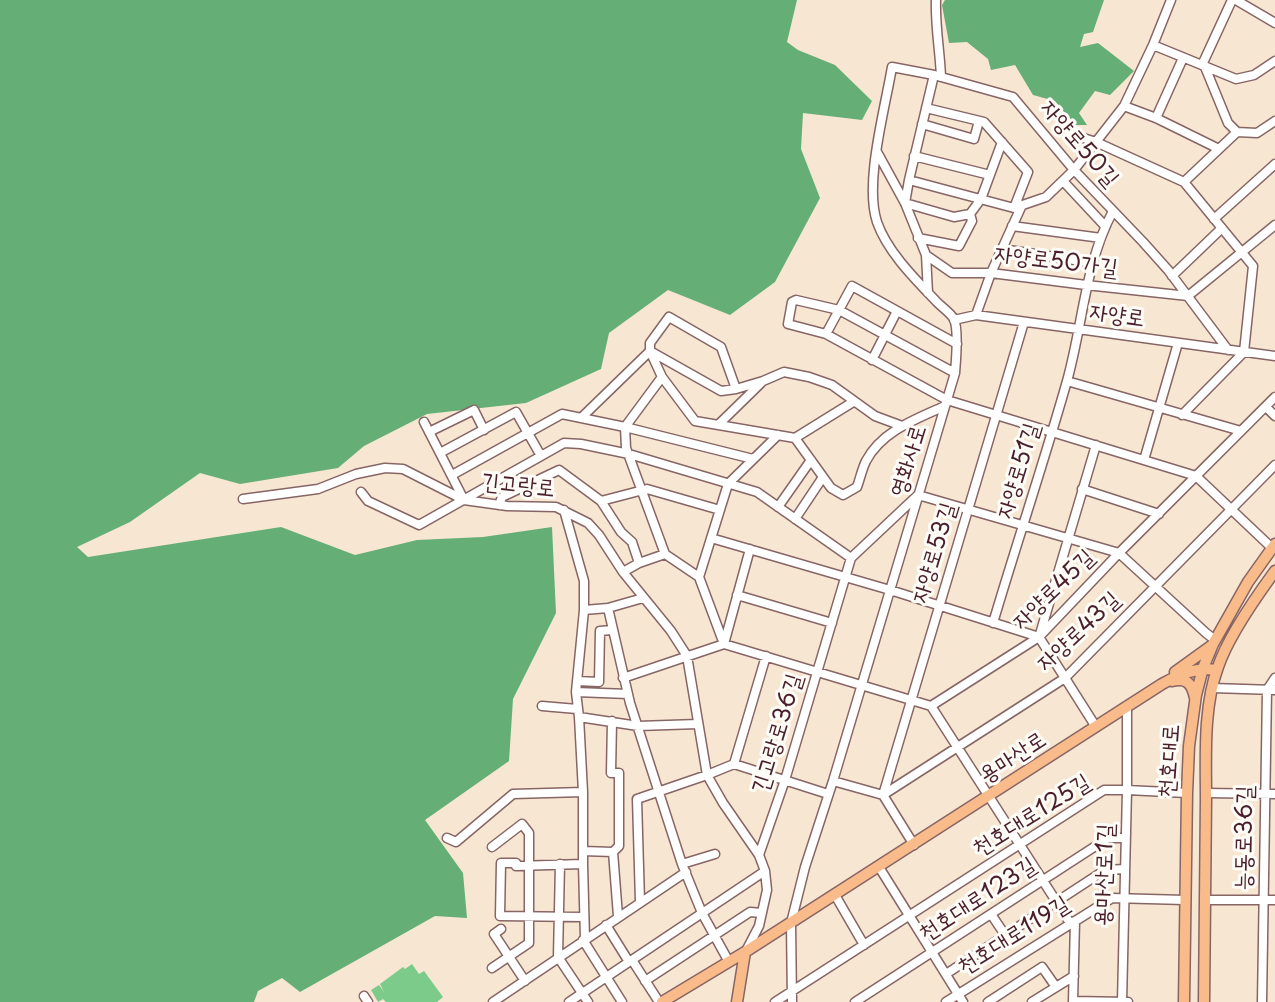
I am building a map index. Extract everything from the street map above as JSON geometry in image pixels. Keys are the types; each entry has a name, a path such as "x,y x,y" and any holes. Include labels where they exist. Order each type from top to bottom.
{"main road":[{"name":"천호대로","path":"1184,1002 1186,793 1195,701 1203,668 1214,642 1248,582 1273,546"},
{"name":"천호대로","path":"1204,1002 1207,746 1212,688 1226,649 1275,571"},
{"path":"1162,684 1172,673 1203,653 1214,642"},
{"name":"용마산로","path":"660,1002 746,952 1162,684 1181,674 1203,668 1217,670"},
{"path":"1162,684 1179,679 1186,681 1192,687 1195,701"},
{"name":"긴고랑로","path":"737,1002 746,952"}],"street":[{"path":"905,203 926,108 938,76 940,51 935,18 936,0"},
{"path":"909,180 1018,207 1046,197 1074,170 1124,106 1173,0"},
{"path":"1275,23 1234,0 1203,66 1228,123 1237,132 1258,133 1275,121"},
{"path":"1153,45 1236,79 1254,75 1275,61"},
{"path":"1156,118 1183,58"},
{"path":"938,76 892,67 874,169 873,197 877,222 893,253 954,320"},
{"name":"자양로50길","path":"938,76 1013,97 1074,170 1172,276 1228,350"},
{"path":"1124,106 1156,118 1219,149"},
{"path":"926,108 984,122 1028,172 1012,226 976,315"},
{"path":"922,124 974,139 979,121"},
{"path":"1184,182 1237,132"},
{"path":"1077,136 1184,182 1253,266 1244,352 1182,415"},
{"path":"905,203 954,217 970,214 981,199 1002,142"},
{"path":"877,152 905,203 926,255 928,293"},
{"path":"915,156 990,175"},
{"path":"1214,219 1275,164"},
{"path":"1063,181 1105,226"},
{"name":"자양로51길","path":"993,622 1067,381 1080,330 1086,285 1105,226 1113,211"},
{"path":"918,237 959,246 972,221 970,214"},
{"path":"1188,296 1275,225"},
{"path":"1012,226 1101,238"},
{"path":"1172,276 1222,228"},
{"path":"1002,249 1094,263"},
{"name":"자양로50가길","path":"926,255 952,272 991,273 1188,296"},
{"path":"826,334 852,286 957,344"},
{"path":"955,373 839,310 796,300 792,302 788,324 826,334 946,403 996,415 1196,477 1273,546"},
{"path":"872,360 897,311"},
{"name":"자양로","path":"954,320 976,315 1275,356"},
{"path":"736,389 721,347 669,317 650,343 650,351 662,377 695,421 796,438 853,402"},
{"name":"영화사로","path":"792,1002 791,923 955,373 957,344 954,320"},
{"name":"자양로53길","path":"883,795 1024,322"},
{"path":"1144,460 1178,343"},
{"path":"650,351 721,391 763,381 784,372 809,377 832,385 875,416 902,426"},
{"path":"581,418 650,351"},
{"path":"662,377 625,426 626,447 665,554 699,577 724,644"},
{"path":"718,425 763,381"},
{"path":"1067,381 1241,431"},
{"name":"자양로45길","path":"931,706 1039,637 1275,397"},
{"path":"796,438 831,488 843,495 857,487 865,462 878,444 902,426 946,403"},
{"path":"1265,407 1275,416"},
{"path":"429,432 474,410 484,429"},
{"path":"440,453 516,412 541,456"},
{"path":"452,475 562,414 625,426 753,459"},
{"path":"424,422 464,500"},
{"path":"699,577 728,484 778,435"},
{"path":"361,492 368,501 419,525 564,443 581,444 628,454 757,492 850,558 918,495 1119,553 1214,642"},
{"path":"1039,637 1096,445"},
{"path":"778,507 811,460"},
{"name":"자양로43길","path":"883,795 1065,678 1275,465"},
{"name":"긴고랑로","path":"243,499 318,489 356,474 385,468 403,469 464,500 499,505 556,507 588,523 687,656 708,775 723,803 759,855 765,872 767,890 759,926 746,952"},
{"path":"499,505 502,497 559,470 601,501 621,532 632,542 639,563"},
{"path":"795,519 823,477"},
{"path":"601,501 647,489 720,510"},
{"path":"1082,489 1159,514"},
{"path":"564,510 584,581 576,692 583,792 584,939 622,1002"},
{"path":"711,538 1039,637 1096,727"},
{"path":"724,644 750,549"},
{"path":"622,572 665,554"},
{"name":"긴고랑로36길","path":"759,855 785,780 850,558"},
{"path":"737,595 832,623"},
{"path":"584,610 608,608 643,598"},
{"path":"608,608 623,678 658,792 702,913 729,962"},
{"path":"577,681 599,682 600,631 612,630"},
{"path":"623,678 724,644 931,706 1056,902 1072,922 1073,1001 1128,1002"},
{"path":"734,764 766,656"},
{"name":"능동로36길","path":"1262,1002 1271,690 1275,678"},
{"path":"1212,688 1271,690"},
{"path":"576,692 628,694"},
{"path":"542,706 638,726 698,724"},
{"name":"용마산로1길","path":"1122,1002 1127,706"},
{"path":"612,721 611,773 619,773 616,849 618,916"},
{"path":"640,902 637,799 734,764 828,794"},
{"path":"833,781 883,795 914,845"},
{"name":"천호대로125길","path":"775,1002 1104,790 1186,793"},
{"path":"447,838 456,842 513,794 583,792"},
{"path":"1206,793 1270,794"},
{"path":"492,847 522,824 529,833 529,943 492,968"},
{"name":"천호대로123길","path":"855,1002 1108,838 1125,838"},
{"path":"583,851 638,845"},
{"path":"493,1002 640,902 684,868 715,854"},
{"path":"583,864 516,866 516,863 501,863 500,916 584,917"},
{"path":"560,864 558,957 588,1002"},
{"path":"879,867 961,998"},
{"path":"946,974 1105,870 1125,869"},
{"path":"569,1002 765,872"},
{"path":"835,895 864,945"},
{"name":"천호대로119길","path":"946,1002 961,998 1112,898 1185,900"},
{"path":"1205,900 1275,900"},
{"path":"645,981 750,912 762,913"},
{"path":"991,914 1004,935"},
{"path":"606,925 660,1002"},
{"path":"501,929 494,934 525,981"},
{"path":"988,1002 1042,967 1056,987"},
{"path":"1032,1002 1073,976"}],"green space":[{"path":"0,0 797,0 787,42 798,50 835,65 872,101 862,120 803,113 801,149 820,198 775,282 730,315 668,290 609,333 601,369 526,403 427,414 364,446 338,468 240,484 200,473 130,522 77,547 88,557 281,527 355,555 417,540 483,537 552,527 556,613 513,699 509,761 425,820 463,873 467,918 435,916 300,992 282,978 258,991 254,1002 0,1002"},
{"path":"945,0 1104,0 1093,32 1084,34 1080,47 1098,43 1134,71 1110,95 1095,91 1079,113 1087,125 1075,125 1055,101 1033,95 1015,65 991,70 988,59 967,42 949,43 942,5"},
{"path":"412,964 419,974 424,971 443,997 437,1002 386,1002 383,999 378,1002 371,990 379,985 384,992 380,984 403,967 405,969"}]}
